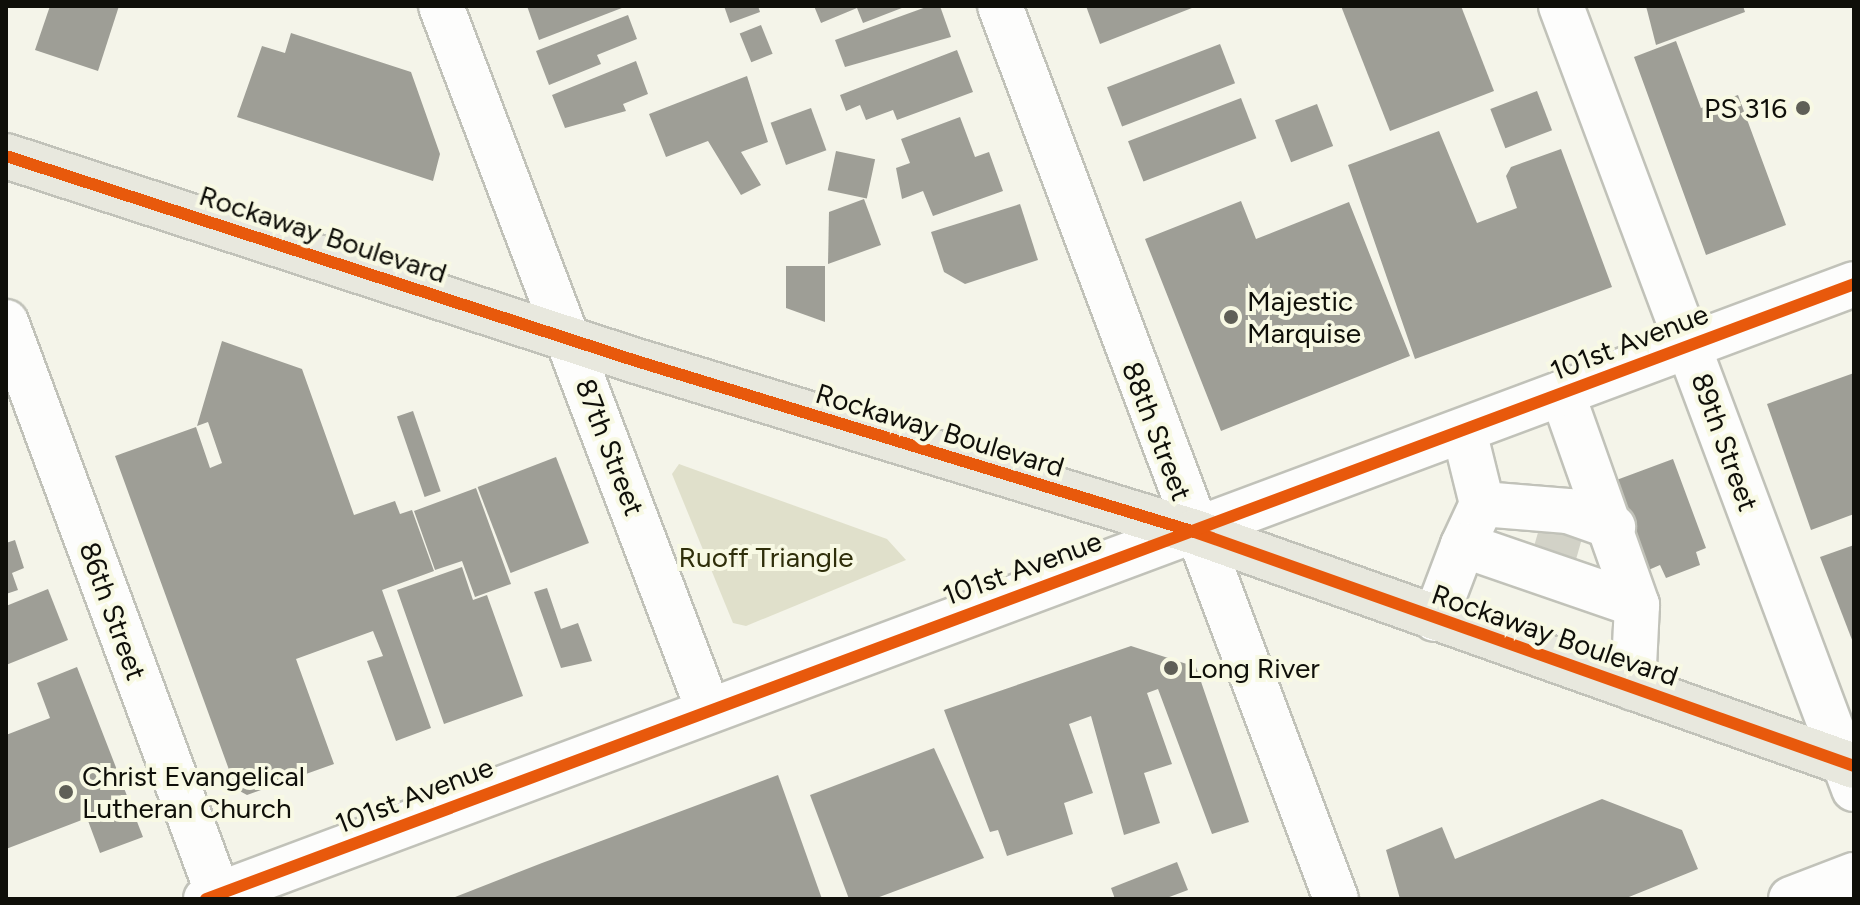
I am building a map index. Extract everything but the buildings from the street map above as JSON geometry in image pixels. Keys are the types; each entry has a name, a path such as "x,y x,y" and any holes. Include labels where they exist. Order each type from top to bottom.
{"main road":[{"name":"Rockaway Boulevard","path":"6,156 569,340 1195,532 1633,688 1851,772"}],"street":[{"name":"87th Street","path":"441,6 708,709"},
{"name":"88th Street","path":"1000,6 1195,532 1336,899"},
{"name":"89th Street","path":"1561,6 1851,772"},
{"name":"101st Avenue","path":"215,897 708,709 1195,532 1854,284"},
{"name":"86th Street","path":"6,322 215,897"},
{"path":"1562,393 1613,527 1637,605 1633,688"},
{"path":"1435,619 1482,504 1464,431"},
{"path":"1482,504 1567,515 1613,527"},
{"path":"1463,545 1550,567 1637,605"},
{"path":"1791,899 1854,875"}],"green space":[{"name":"Ruoff Triangle","path":"679,464 887,539 906,560 746,626 733,623 672,474"}],"tunnel":[{"path":"1553,560 1565,518"}],"cycle path":[{"path":"6,156 633,360 1195,532 1854,766"},
{"path":"206,899 1854,284"}],"place":[{"name":"PS 316","path":"1803,108"},
{"name":"Majestic Marquise","path":"1231,317"},
{"name":"Long River","path":"1171,668"},
{"name":"Christ Evangelical Lutheran Church","path":"66,792"}]}
